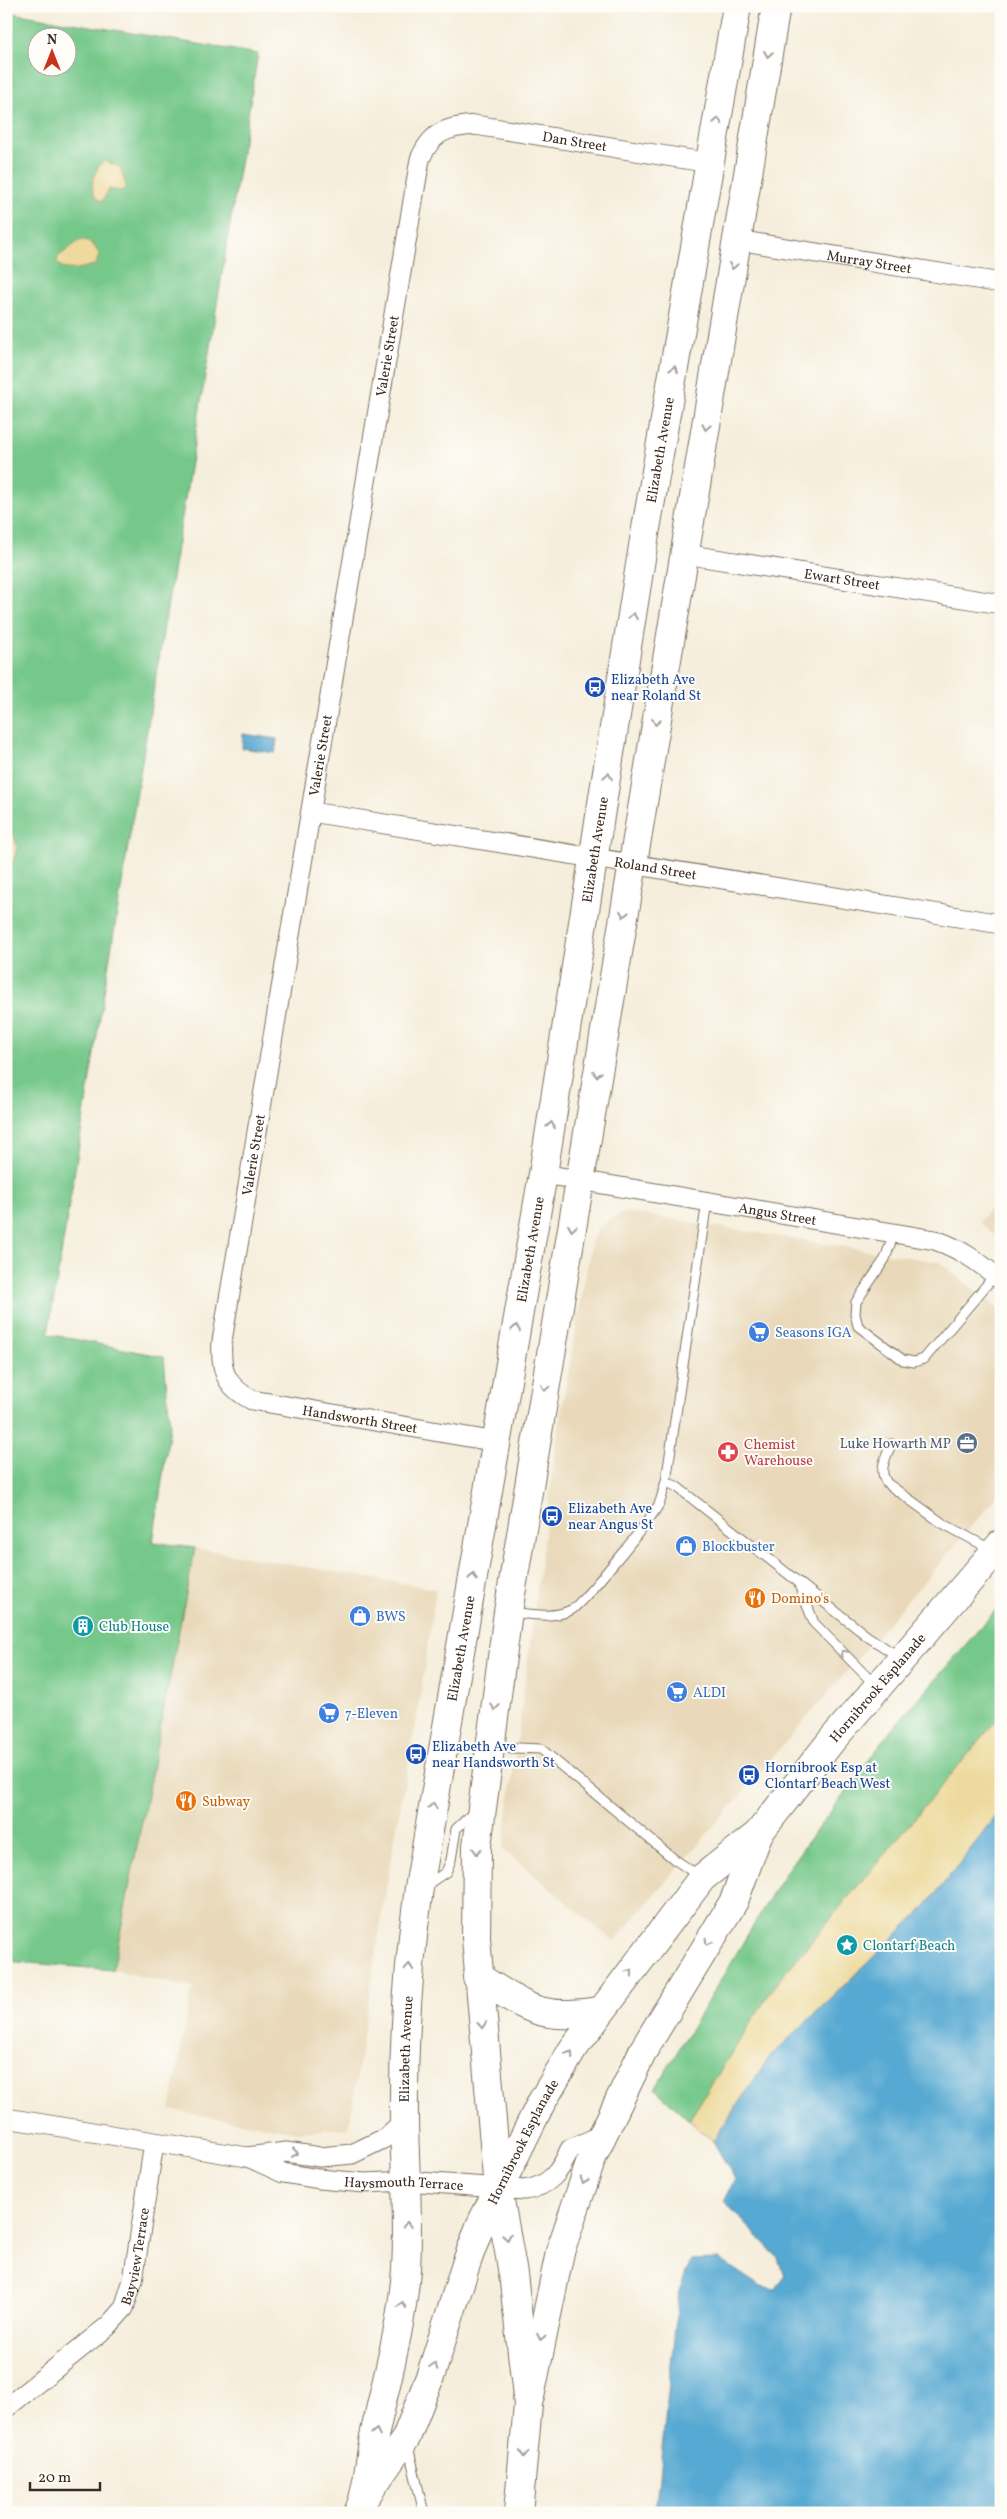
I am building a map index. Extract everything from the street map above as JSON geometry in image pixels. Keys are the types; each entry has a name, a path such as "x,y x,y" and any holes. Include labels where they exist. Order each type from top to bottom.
{"main road":[{"name":"Elizabeth Avenue","path":"361,2505 396,2341 402,2302 407,2241 404,2121 407,2000 419,1888 543,1174 595,859 645,537 736,6"},
{"path":"518,2513 528,2406 513,2274 498,2189 477,1977 477,1846 508,1612 776,6"},
{"name":"Hornibrook Esplanade","path":"361,2505 406,2438 431,2374 466,2264 498,2189 541,2102 573,2049 702,1878 758,1834 832,1740 998,1548"},
{"name":"Hornibrook Esplanade","path":"528,2406 560,2252 602,2135 644,2049 734,1901 758,1834"},
{"path":"477,1977 525,2005 548,2013 568,2014 600,2011"}],"street":[{"name":"Dan Street","path":"439,132 460,126 475,125 710,163"},
{"name":"Valerie Street","path":"229,1384 223,1369 222,1340 420,159 427,145 439,132"},
{"name":"Murray Street","path":"737,240 1001,283"},
{"name":"Ewart Street","path":"684,554 1001,604"},
{"name":"Roland Street","path":"311,812 632,866 1001,924"},
{"name":"Angus Street","path":"543,1174 707,1200 935,1240 954,1246 971,1256 998,1278"},
{"name":"Handsworth Street","path":"229,1384 247,1397 266,1404 497,1442"},
{"name":"Haysmouth Terrace","path":"6,2118 247,2157 283,2173 319,2179 365,2182 407,2181 524,2190 536,2189 548,2183 564,2162 570,2149 602,2135"},
{"name":"Haysmouth Terrace","path":"247,2157 286,2152 320,2157 352,2154 385,2138 404,2121"},
{"name":"Bayview Terrace","path":"6,2408 108,2326 124,2308 133,2280 154,2143"}],"lane":[{"path":"508,1612 540,1615 560,1614 572,1610 589,1593 659,1505 666,1482 707,1200"},
{"path":"894,1232 884,1259 856,1302 855,1314 858,1326 903,1360 914,1362 924,1359 998,1278"},
{"path":"891,1444 882,1470 883,1478 888,1484 942,1522 998,1548"},
{"path":"666,1482 676,1486 867,1636 902,1659"},
{"path":"798,1582 814,1623 878,1688"},
{"path":"490,1747 540,1749 674,1859 702,1878"},
{"path":"419,1888 446,1872 452,1860 456,1829 483,1803"},
{"path":"406,2438 424,2513"}],"shaded area":[{"path":"1001,1196 1001,1240 979,1222"},
{"path":"626,1212 939,1262 1001,1311 1001,1492 614,1942 503,1849 558,1429 592,1240 598,1229 610,1219"},
{"path":"195,1548 436,1589 417,1717 390,1864 349,2128 298,2132 170,2110 192,1988 113,1970"}],"green space":[{"path":"6,12 258,54 48,1334 164,1357 170,1426 153,1542 195,1548 113,1970 6,1961"},
{"path":"1001,1604 1001,1715 775,1985 689,2120 655,2089 786,1871 893,1728"}],"sand":[{"path":"104,161 120,167 126,186 122,191 109,189 103,200 100,201 93,192 92,186 97,169"},
{"path":"80,240 89,242 96,248 99,254 96,265 65,269 57,262 58,257"},
{"path":"6,829 14,837 16,853 14,859 6,867"},
{"name":"Clontarf Beach","path":"1001,1715 1001,1810 927,1905 768,2059 713,2141 689,2120 775,1985"}],"water":[{"path":"243,734 277,739 275,753 242,748"},
{"path":"1001,1810 1001,2513 655,2513 679,2291 691,2260 719,2259 761,2287 775,2290 784,2276 778,2258 724,2201 735,2179 713,2141 768,2059 927,1905"}],"place":[{"name":"Elizabeth Ave near Roland St","path":"595,687"},
{"name":"Seasons IGA","path":"759,1332"},
{"name":"Luke Howarth MP","path":"967,1443"},
{"name":"Chemist Warehouse","path":"728,1452"},
{"name":"Elizabeth Ave near Angus St","path":"552,1516"},
{"name":"Blockbuster","path":"686,1546"},
{"name":"Domino's","path":"755,1598"},
{"name":"BWS","path":"360,1616"},
{"name":"Club House","path":"83,1626"},
{"name":"ALDI","path":"677,1692"},
{"name":"7-Eleven","path":"329,1713"},
{"name":"Elizabeth Ave near Handsworth St","path":"416,1754"},
{"name":"Hornibrook Esp at Clontarf Beach West","path":"749,1775"},
{"name":"Subway","path":"186,1801"},
{"name":"Clontarf Beach","path":"847,1945"}]}
